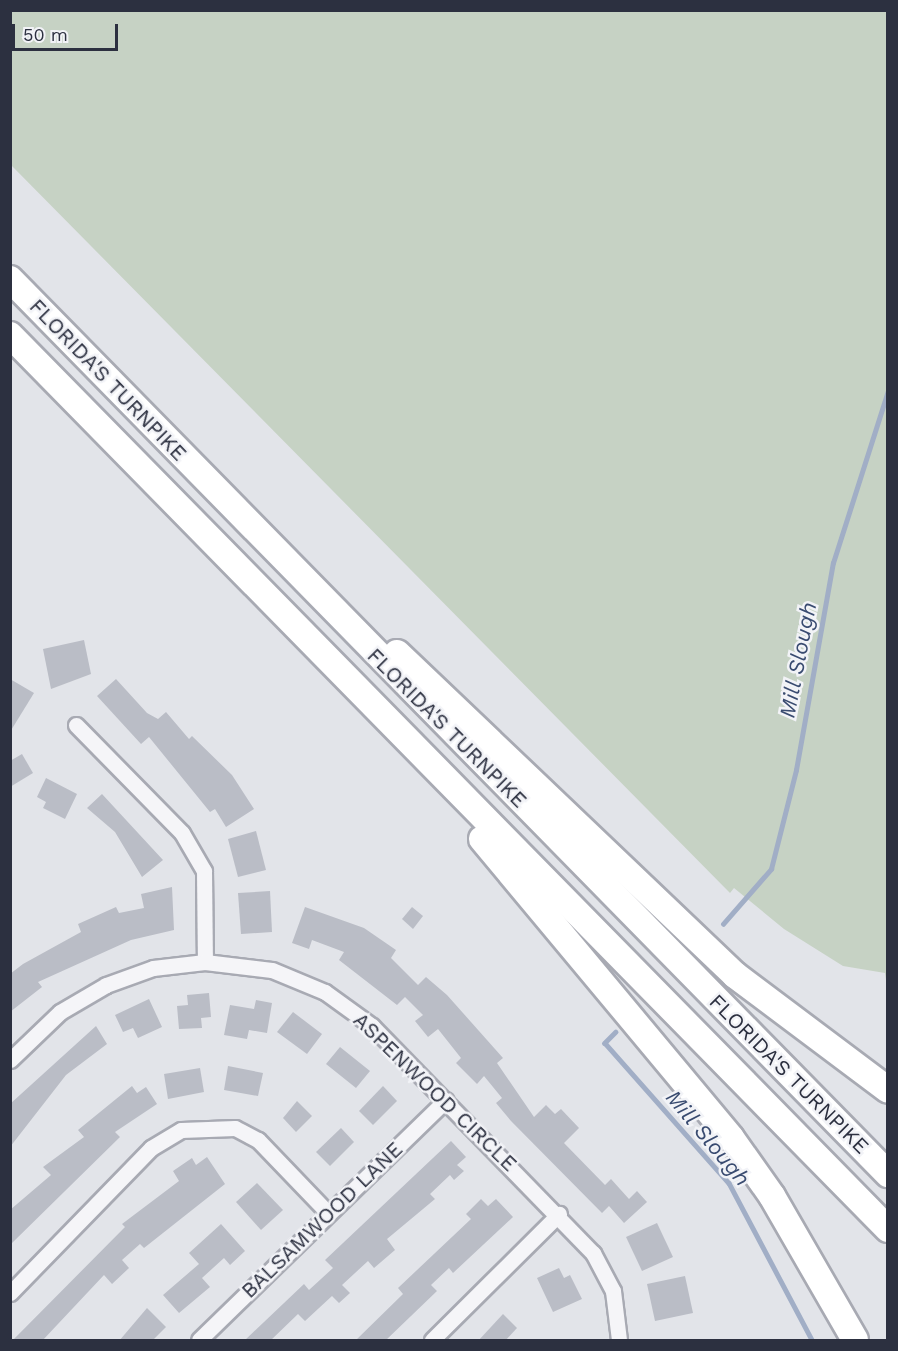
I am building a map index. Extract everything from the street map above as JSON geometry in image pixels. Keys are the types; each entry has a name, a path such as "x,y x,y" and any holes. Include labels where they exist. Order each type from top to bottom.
{"highway":[{"name":"FLORIDA'S TURNPIKE","path":"10,279 888,1174"},
{"name":"FLORIDA'S TURNPIKE","path":"10,335 888,1229"},
{"path":"113,385 711,952 802,1029 888,1090"},
{"path":"399,732 731,1138 772,1196 855,1341"}],"street":[{"path":"76,725 183,834 204,871 205,962"},
{"name":"ASPENWOOD CIRCLE","path":"10,1060 60,1012 106,985 153,968 205,962 272,970 326,992 372,1026 559,1214 593,1253 613,1291 618,1341"},
{"name":"BALSAMWOOD LANE","path":"199,1341 446,1100"},
{"path":"10,1293 152,1148 181,1130 235,1128 258,1140 328,1213"},
{"path":"432,1341 559,1214"}],"green space":[{"path":"888,11 887,987 885,973 843,966 784,929 734,888 730,893 11,165 10,12"}],"building":[{"path":"84,640 91,674 51,689 43,649"},
{"path":"10,679 34,693 10,732"},
{"path":"116,679 147,713 158,719 166,712 189,739 192,736 232,775 254,809 226,827 215,809 210,812 149,737 141,744 97,696"},
{"path":"22,754 33,773 10,787 10,761"},
{"path":"46,778 77,794 65,819 43,808 46,802 37,797"},
{"path":"102,794 163,860 142,877 115,832 87,808"},
{"path":"256,831 266,870 238,877 228,839"},
{"path":"172,887 174,930 131,940 38,982 42,987 10,1012 10,974 23,964 81,932 78,924 116,907 119,913 144,908 141,894"},
{"path":"270,891 272,932 241,934 238,893"},
{"path":"305,907 364,928 396,950 391,958 418,985 426,977 447,995 503,1058 497,1063 534,1117 546,1105 555,1114 561,1109 579,1128 564,1143 605,1185 611,1179 629,1199 637,1191 647,1202 624,1223 609,1206 602,1213 511,1121 496,1103 502,1098 484,1076 477,1084 456,1063 461,1058 438,1029 428,1037 415,1021 423,1015 405,997 397,1005 339,960 344,952 312,940 309,949 292,943"},
{"path":"412,907 423,916 413,929 402,919"},
{"path":"209,993 211,1017 201,1018 202,1028 179,1029 177,1006 188,1005 187,995"},
{"path":"149,999 162,1027 138,1038 133,1028 123,1032 115,1015"},
{"path":"256,1000 272,1003 267,1033 249,1030 247,1039 224,1035 230,1005 254,1009"},
{"path":"293,1012 322,1034 307,1054 277,1032"},
{"path":"96,1026 107,1044 66,1075 10,1147 10,1104"},
{"path":"340,1047 370,1071 356,1088 326,1064"},
{"path":"228,1066 263,1073 258,1096 224,1090"},
{"path":"200,1068 204,1092 168,1099 164,1074"},
{"path":"132,1086 137,1093 146,1087 157,1104 115,1132 120,1137 10,1245 10,1210 51,1175 43,1167 84,1137 78,1130"},
{"path":"383,1086 397,1101 373,1125 359,1111"},
{"path":"297,1101 312,1116 296,1132 283,1118"},
{"path":"341,1128 354,1142 330,1166 316,1152"},
{"path":"451,1141 466,1157 457,1165 464,1171 454,1180 450,1175 430,1194 435,1199 387,1239 395,1250 374,1268 368,1261 342,1285 350,1293 339,1303 332,1296 305,1321 298,1314 270,1341 244,1341 304,1284 309,1290 333,1268 325,1260"},
{"path":"207,1157 225,1184 144,1248 140,1244 122,1260 129,1268 112,1284 104,1275 42,1341 12,1341 125,1227 122,1224 179,1181 173,1171 192,1158 196,1165"},
{"path":"257,1183 283,1210 261,1230 236,1202"},
{"path":"481,1199 488,1206 496,1199 513,1217 453,1273 449,1268 431,1285 437,1291 385,1341 355,1341 403,1294 398,1288 471,1219 466,1214"},
{"path":"657,1223 673,1257 642,1271 626,1237"},
{"path":"221,1224 245,1251 230,1265 224,1258 202,1278 210,1287 179,1313 163,1295 199,1264 189,1253"},
{"path":"559,1268 564,1278 570,1275 582,1299 553,1312 537,1278"},
{"path":"685,1276 693,1313 655,1321 647,1284"},
{"path":"147,1308 166,1327 152,1341 119,1341"},
{"path":"503,1314 517,1328 505,1341 478,1341"}],"waterway":[{"name":"Mill Slough","path":"723,924 771,869 796,770 833,563 888,391"},
{"name":"Mill Slough","path":"616,1032 605,1043 729,1183 812,1340"}]}
